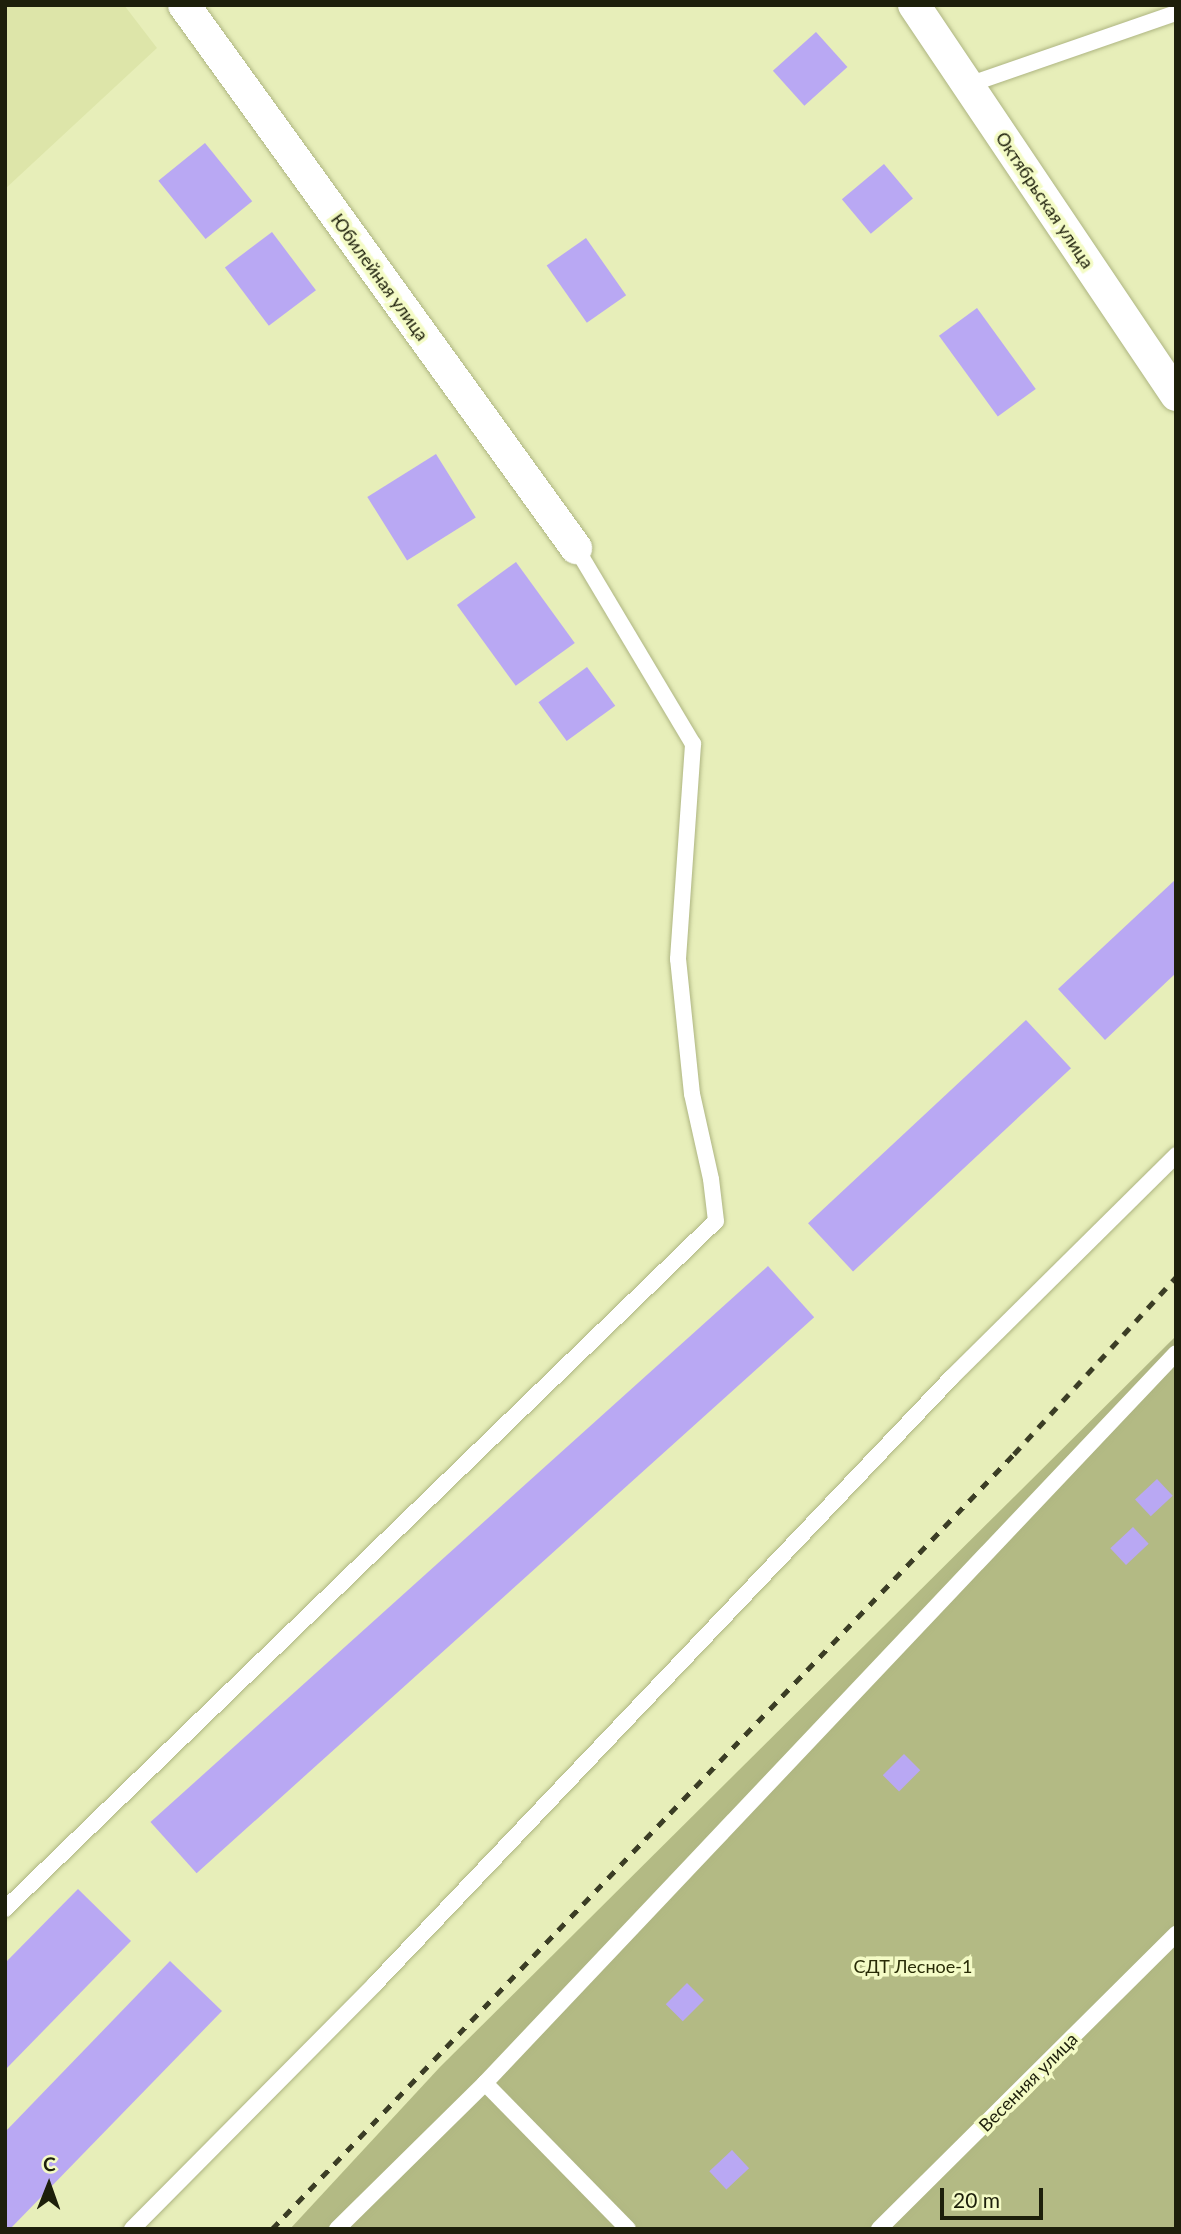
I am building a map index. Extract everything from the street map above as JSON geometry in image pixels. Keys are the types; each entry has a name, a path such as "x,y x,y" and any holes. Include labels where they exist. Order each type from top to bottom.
{"street":[{"name":"Юбилейная улица","path":"184,5 576,548"},
{"name":"Октябрьская улица","path":"914,5 1176,395"}],"lane":[{"path":"968,85 1176,12"},
{"path":"5,1909 716,1222 711,1179 692,1094 678,959 693,744 576,548"},
{"path":"132,2229 384,1974 951,1378 1176,1155"},
{"path":"337,2229 485,2083 1176,1353"},
{"name":"Весенняя улица","path":"879,2229 1176,1934"},
{"path":"485,2083 628,2229"}],"shaded area":[{"path":"5,5 124,5 157,48 5,189"}],"green space":[{"name":"СДТ Лесное-1","path":"1176,1336 1176,2229 290,2229 440,2067"}],"building":[{"path":"816,32 847,67 804,106 773,71"},
{"path":"205,143 252,201 206,239 158,181"},
{"path":"884,164 913,198 871,234 842,199"},
{"path":"272,232 316,290 269,326 225,268"},
{"path":"586,238 626,295 587,323 547,266"},
{"path":"977,308 1036,389 998,417 939,336"},
{"path":"436,454 476,518 407,561 367,497"},
{"path":"516,562 575,643 516,686 457,605"},
{"path":"587,667 615,706 567,741 538,702"},
{"path":"1176,879 1176,973 1105,1040 1058,989"},
{"path":"1026,1020 1071,1068 853,1272 808,1223"},
{"path":"768,1266 814,1317 197,1873 150,1822"},
{"path":"1157,1479 1173,1496 1151,1516 1135,1499"},
{"path":"1133,1527 1149,1544 1126,1565 1110,1548"},
{"path":"904,1754 920,1770 899,1791 883,1775"},
{"path":"78,1889 131,1941 5,2070 5,1963"},
{"path":"170,1961 222,2011 10,2229 5,2229 5,2132"},
{"path":"687,1983 704,2000 683,2021 666,2004"},
{"path":"732,2150 749,2168 726,2189 709,2171"}],"railway":[{"path":"272,2229 1014,1454 1176,1277"}]}
